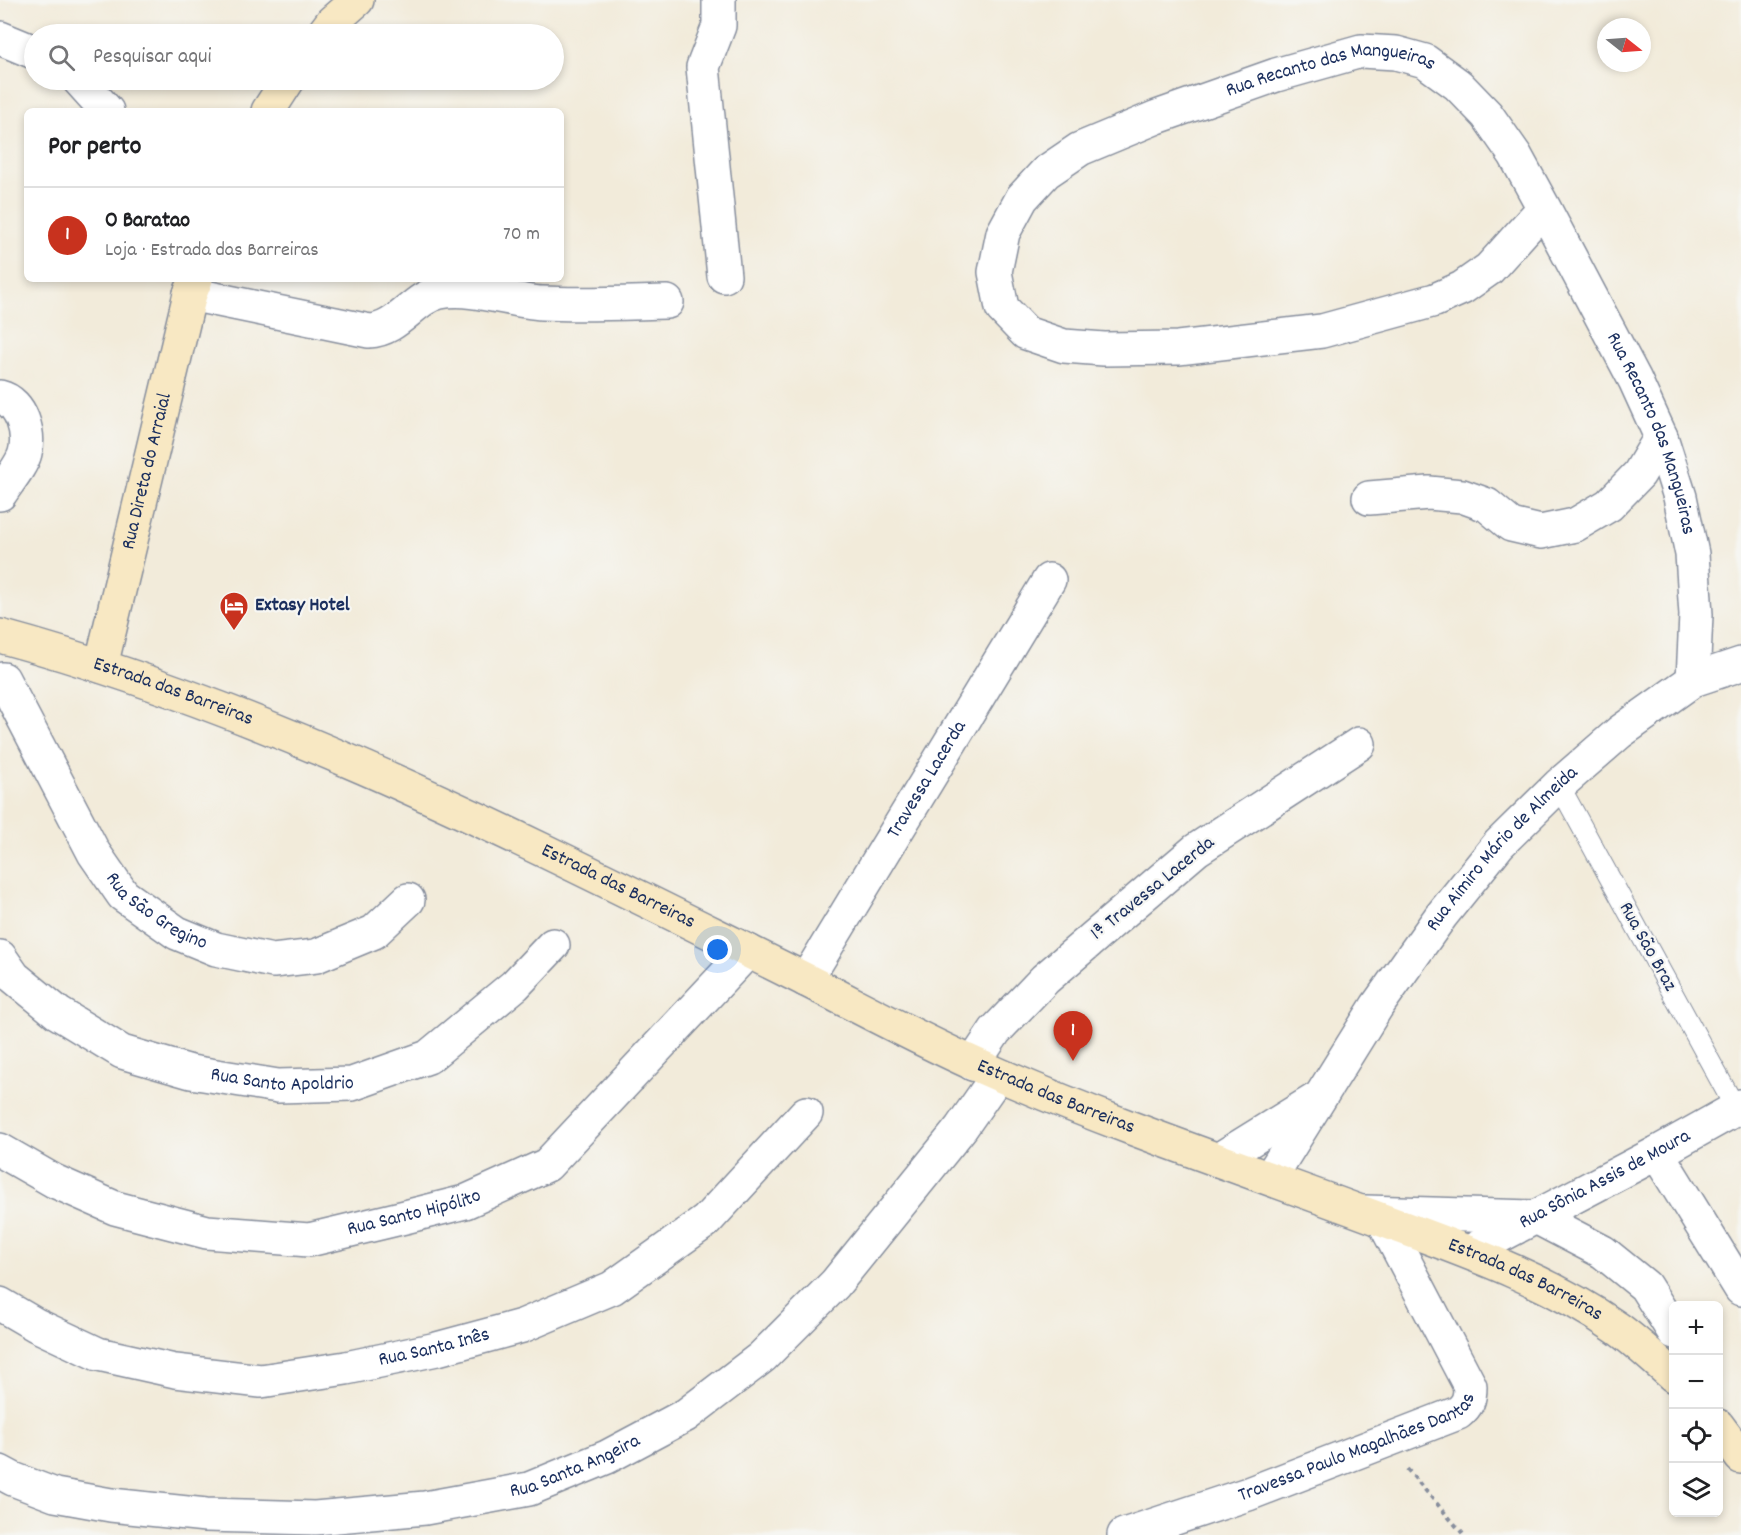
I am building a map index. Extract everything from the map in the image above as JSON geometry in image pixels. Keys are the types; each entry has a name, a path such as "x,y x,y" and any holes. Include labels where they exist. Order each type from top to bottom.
{"main road":[{"path":"330,24 357,0"},
{"path":"270,108 282,90"},
{"name":"Rua Direta do Arraial","path":"101,666 193,287"},
{"name":"Estrada das Barreiras","path":"7,638 101,666 248,720 348,761 481,822 986,1069 1139,1131 1469,1252 1561,1294 1618,1329 1669,1372"},
{"path":"1723,1432 1741,1457"}],"street":[{"path":"719,0 719,26 703,68 724,276"},
{"path":"0,38 24,48"},
{"name":"Rua Recanto das Mangueiras","path":"1544,208 1489,269 1462,288 1435,300 1322,331 1178,348 1104,349 1064,346 1026,333 1002,308 995,272 1003,233 1022,198 1046,172 1080,150 1168,113 1276,75 1360,51 1396,53 1425,61 1458,85 1487,115 1504,139 1544,208 1635,380 1661,437 1680,498 1692,554 1696,615 1693,680"},
{"path":"88,90 104,108"},
{"path":"193,287 369,331 377,331 388,326 426,298 440,292 460,291 541,303 667,303"},
{"path":"0,397 6,398 19,412 26,432 25,454 0,494"},
{"path":"1369,498 1429,493 1462,496 1487,505 1511,525 1541,532 1575,525 1610,506 1639,474 1661,437"},
{"name":"Travessa Lacerda","path":"806,980 1049,580"},
{"path":"2,683 7,638"},
{"name":"Rua Aimiro Mário de Almeida","path":"1270,1179 1377,1006 1441,916 1498,844 1558,785 1620,732 1693,680 1741,664"},
{"name":"Rua São Gregino","path":"2,683 100,861 123,895 177,933 216,950 273,961 316,956 374,932 408,900"},
{"name":"1ª Travessa Lacerda","path":"986,1069 995,1031 1045,979 1196,850 1359,744"},
{"name":"Rua Santo Apoldrio","path":"0,957 14,977 58,1013 122,1052 191,1072 278,1086 352,1084 428,1057 515,985 554,945"},
{"name":"Rua Santo Hipólito","path":"0,1150 54,1181 115,1208 207,1232 309,1240 465,1202 547,1165 748,951"},
{"name":"Rua Santa Angeira","path":"0,1472 55,1495 111,1505 206,1515 315,1518 414,1509 529,1489 607,1457 686,1414 762,1357 835,1284 961,1128 986,1069"},
{"name":"Rua Aimiro Mário de Almeida","path":"1218,1160 1322,1096"},
{"name":"Rua Sônia Assis de Moura","path":"1469,1252 1657,1153 1738,1107"},
{"name":"Rua Santa Inês","path":"0,1304 36,1325 98,1354 175,1371 261,1382 346,1368 437,1349 522,1326 612,1288 706,1221 806,1113"},
{"path":"1657,1153 1741,1289"},
{"name":"Estrada das Barreiras","path":"1372,1216 1536,1217 1603,1252 1645,1286 1669,1324"},
{"name":"Travessa Paulo Magalhães Dantas","path":"1124,1535 1248,1494 1458,1413 1466,1407 1470,1398 1470,1386 1372,1216"}],"lane":[{"name":"Rua São Braz","path":"1558,785 1738,1107"}],"path":[{"path":"1383,1441 1464,1535"}],"place":[{"name":"Extasy Hotel","path":"234,632"},
{"name":"O Baratao","path":"1073,1061"}]}
